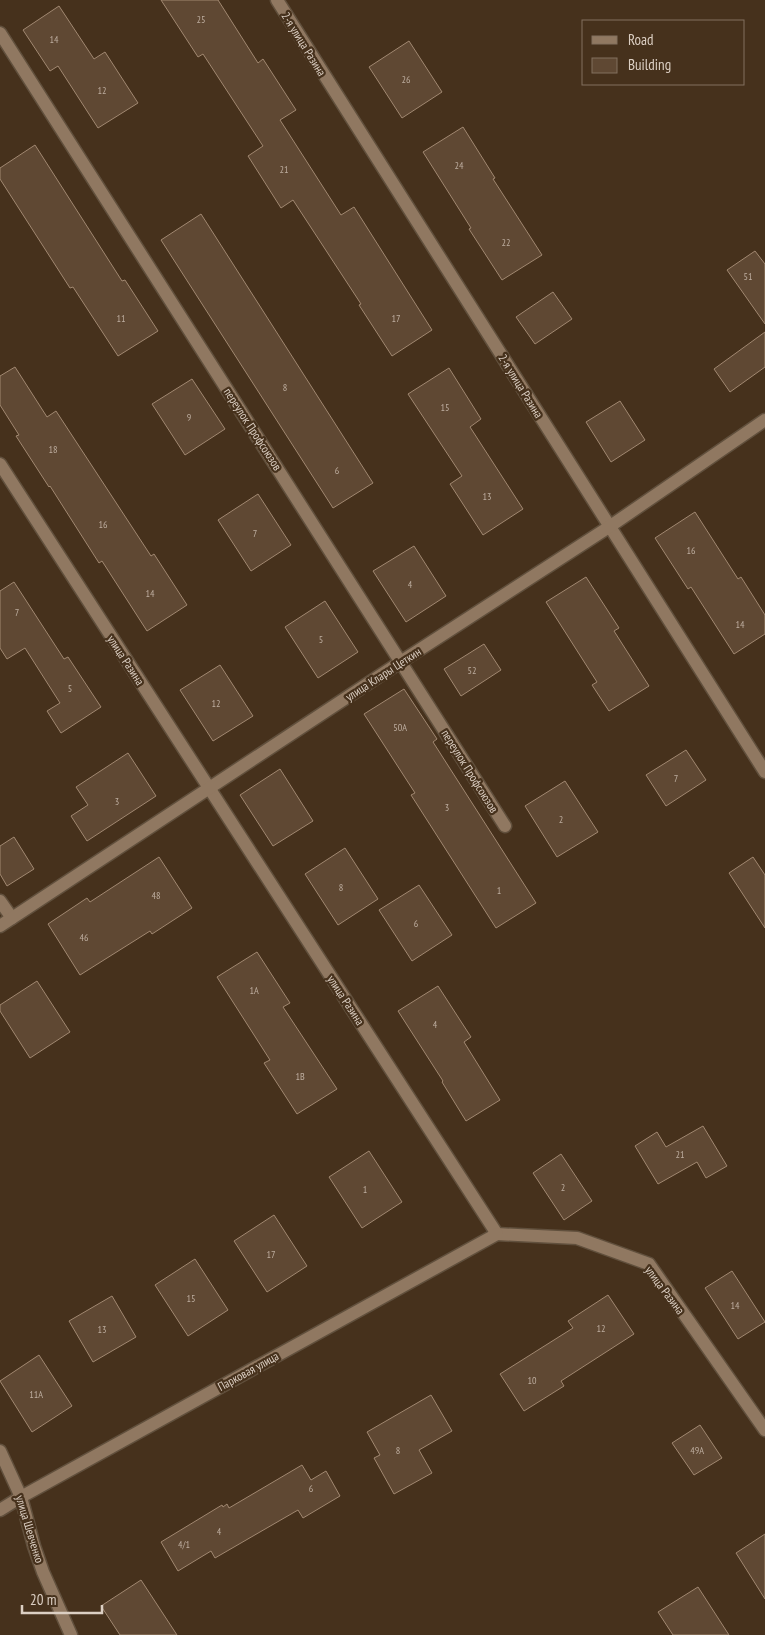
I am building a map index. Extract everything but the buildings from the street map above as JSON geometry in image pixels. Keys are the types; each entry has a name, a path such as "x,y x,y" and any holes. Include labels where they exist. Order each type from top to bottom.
{"street":[{"name":"2-я улица Разина","path":"277,0 765,772"},
{"name":"переулок Профсоюзов","path":"0,33 402,661 505,826"},
{"name":"улица Клары Цеткин","path":"0,926 609,527 765,420"},
{"name":"улица Разина","path":"0,464 497,1234 577,1238 649,1264 765,1430"},
{"path":"0,900 12,918"},
{"name":"Парковая улица","path":"0,1510 497,1234"},
{"name":"улица Шевченко","path":"0,1451 21,1497 43,1572 71,1635"}]}
